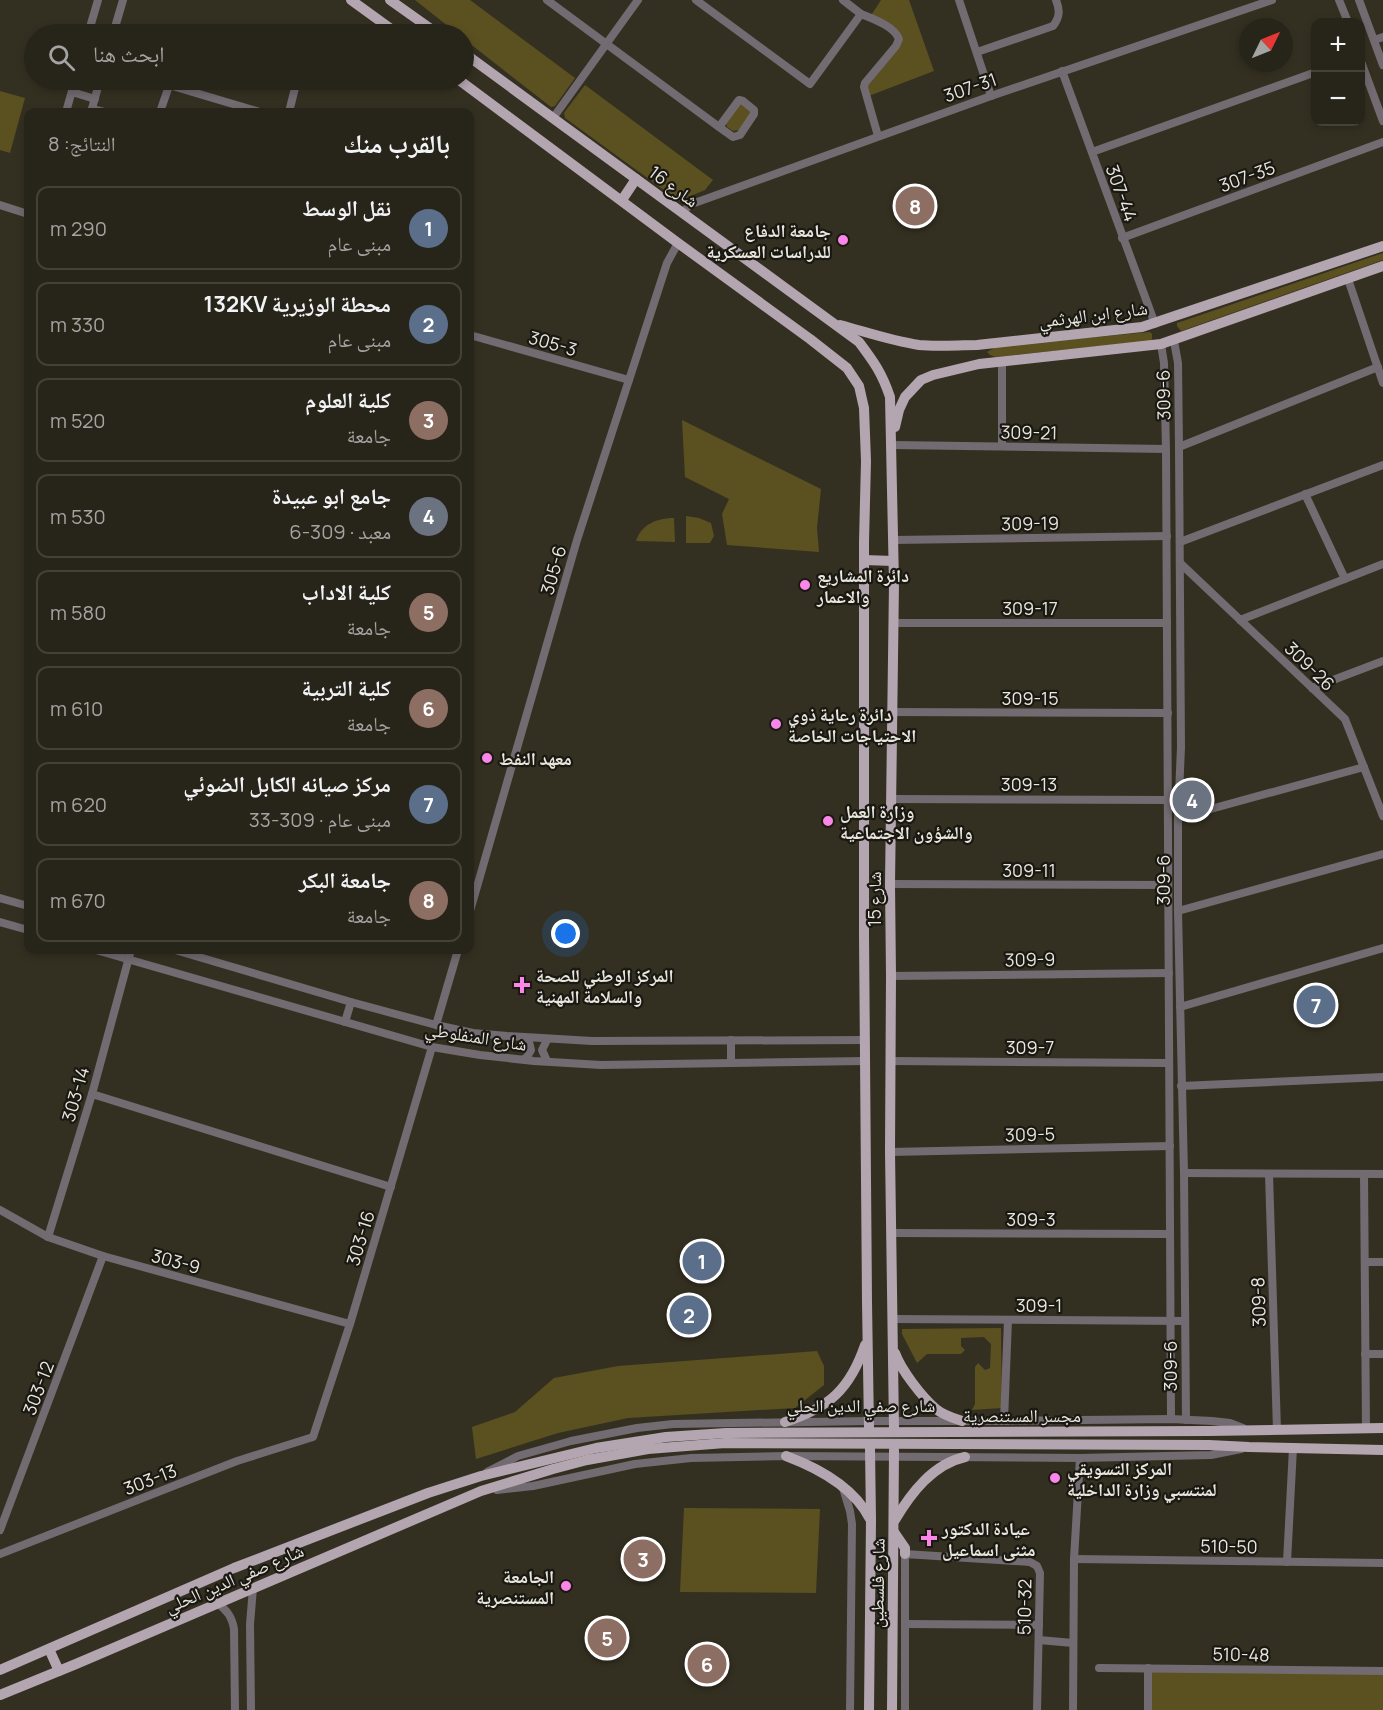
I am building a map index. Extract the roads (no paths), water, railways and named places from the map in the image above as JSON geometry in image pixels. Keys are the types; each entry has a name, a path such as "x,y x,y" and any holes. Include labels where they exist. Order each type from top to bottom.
{"main road":[{"path":"351,0 384,24"},
{"path":"390,0 424,24"},
{"name":"شارع 16","path":"474,60 859,342 884,378"},
{"path":"473,90 678,243"},
{"path":"622,200 636,179"},
{"name":"شارع 15","path":"678,243 847,368 859,386 864,408 866,460 864,560 865,1061 869,1424"},
{"name":"شارع ابن الهرثمي","path":"834,323 886,338 922,345 977,345 1142,327 1383,246"},
{"name":"شارع ابن الهرثمي","path":"892,445 899,410 912,388 921,380 933,375 979,364 1174,341 1383,266"},
{"path":"1167,320 1174,341"},
{"path":"1155,324 1161,344"},
{"path":"1062,336 1063,355"},
{"path":"977,345 979,364"},
{"name":"شارع 15","path":"884,378 890,397 894,540 890,884 890,1152 894,1425"},
{"path":"864,560 893,561"},
{"path":"785,1422 806,1416 833,1398 855,1372 867,1339"},
{"path":"893,1340 896,1356 925,1397 945,1415 962,1421"},
{"name":"شارع صفي الدين الحلي","path":"1209,1431 1383,1428"},
{"name":"مجسر المستنصرية","path":"551,1464 619,1444 706,1434 1209,1431"},
{"name":"مجسر المستنصرية","path":"551,1464 648,1449 726,1443 1209,1445"},
{"name":"شارع صفي الدين الحلي","path":"1209,1445 1383,1450"},
{"name":"شارع فلسطين","path":"869,1710 870,1453"},
{"name":"شارع فلسطين","path":"892,1710 894,1453"},
{"path":"786,1456 806,1463 832,1479 864,1507 871,1520"},
{"path":"894,1520 909,1498 943,1464 965,1457"},
{"name":"شارع صفي الدين الحلي","path":"0,1670 234,1568 410,1499 481,1476 551,1464"},
{"name":"شارع صفي الدين الحلي","path":"0,1695 481,1491 551,1464"},
{"path":"894,1532 905,1548 905,1554"},
{"path":"49,1649 59,1671"}],"street":[{"path":"91,24 98,0"},
{"path":"116,24 123,0"},
{"path":"547,0 606,44 719,127 733,137 739,136 754,114 754,110 740,100 719,127"},
{"path":"553,118 638,0"},
{"path":"696,0 810,84 861,14"},
{"path":"843,0 861,14 897,33 899,39 864,87 878,136"},
{"path":"959,0 991,96"},
{"path":"977,52 1053,26 1058,19 1059,7 1056,0"},
{"name":"307-31","path":"683,213 689,205 878,136 1272,0"},
{"path":"1340,0 1347,18"},
{"path":"1359,0 1383,65"},
{"path":"1374,40 1383,37"},
{"name":"307-44","path":"1062,71 1155,324"},
{"path":"1365,72 1383,121"},
{"path":"1092,152 1311,74"},
{"path":"92,108 97,90"},
{"path":"161,108 167,90"},
{"path":"194,90 248,108"},
{"path":"290,108 294,90"},
{"path":"67,108 72,92 94,99"},
{"name":"307-35","path":"1122,238 1383,142"},
{"path":"0,205 24,213"},
{"name":"305-6","path":"474,896 574,549 628,380 668,263 678,243"},
{"path":"1348,279 1383,383"},
{"name":"305-3","path":"474,336 628,380"},
{"name":"309-6","path":"1174,341 1178,363 1180,504 1181,747 1178,912 1184,1173 1186,1420"},
{"name":"309-6","path":"1161,344 1164,363 1167,504 1171,1419"},
{"path":"1002,361 1002,446"},
{"path":"1179,447 1378,367"},
{"name":"309-21","path":"892,445 1166,449"},
{"path":"1180,542 1383,465"},
{"path":"1305,494 1345,579"},
{"path":"1167,504 1180,504"},
{"name":"309-19","path":"894,540 1167,536"},
{"name":"309-26","path":"1180,563 1344,720 1383,816"},
{"path":"1240,620 1383,564"},
{"name":"309-17","path":"893,623 1167,623"},
{"path":"1312,688 1383,661"},
{"name":"309-15","path":"891,712 1168,713"},
{"path":"1168,747 1181,747"},
{"path":"1179,818 1364,767"},
{"name":"309-13","path":"891,799 1168,800"},
{"path":"1178,912 1383,854"},
{"name":"309-11","path":"890,884 1168,885"},
{"path":"0,898 24,905"},
{"path":"0,922 24,929"},
{"path":"1180,1007 1383,948"},
{"name":"شارع المنفلوطي","path":"111,954 432,1047 480,1054 601,1065 865,1061"},
{"name":"303-14","path":"48,1238 92,1094 130,954"},
{"name":"شارع المنفلوطي","path":"189,954 351,1002 473,1033 547,1040 592,1041 865,1040"},
{"path":"436,1025 457,954"},
{"name":"309-9","path":"891,976 1169,973"},
{"path":"345,1022 351,1002"},
{"path":"524,1059 531,1050 528,1038"},
{"path":"547,1040 542,1050 547,1061"},
{"path":"731,1040 731,1063"},
{"name":"303-16","path":"313,1437 350,1324 432,1047"},
{"name":"309-7","path":"891,1060 1169,1063"},
{"path":"1169,1077 1181,1077"},
{"path":"1181,1086 1383,1077"},
{"path":"92,1094 391,1187"},
{"name":"309-5","path":"890,1152 1170,1146"},
{"path":"1184,1173 1383,1174"},
{"name":"309-8","path":"1269,1174 1277,1430"},
{"path":"1364,1174 1366,1428"},
{"name":"303-9","path":"0,1210 48,1238 103,1256 350,1324"},
{"path":"1170,1222 1184,1222"},
{"name":"309-3","path":"892,1233 1170,1234"},
{"name":"303-12","path":"0,1530 103,1256"},
{"path":"1365,1262 1383,1262"},
{"name":"309-1","path":"892,1319 1185,1321"},
{"path":"1004,1421 1008,1320"},
{"path":"1365,1354 1383,1354"},
{"name":"شارع صفي الدين الحلي","path":"481,1476 518,1456 571,1441 637,1428 688,1424 785,1422 894,1425 962,1421 1171,1419 1212,1420 1230,1423 1249,1430"},
{"path":"688,1424 697,1430"},
{"name":"303-13","path":"0,1554 237,1461 313,1437"},
{"name":"شارع صفي الدين الحلي","path":"481,1491 533,1486 626,1466 691,1458 894,1453 965,1457 1080,1458 1211,1455 1249,1447"},
{"path":"1287,1562 1293,1448"},
{"path":"691,1458 698,1452"},
{"path":"1072,1710 1074,1559 1080,1458"},
{"path":"842,1487 849,1505 852,1524 850,1710"},
{"path":"905,1554 905,1710"},
{"name":"510-32","path":"905,1554 1030,1562 1037,1566 1041,1572 1037,1710"},
{"name":"510-50","path":"1074,1559 1383,1563"},
{"path":"251,1710 250,1612 253,1588"},
{"path":"217,1603 227,1611 233,1623 235,1710"},
{"path":"905,1624 1039,1625"},
{"path":"1039,1640 1073,1643"},
{"path":"234,1659 250,1658"},
{"name":"510-48","path":"1099,1668 1383,1671"},
{"path":"1148,1668 1148,1710"},
{"path":"235,1688 251,1688"}],"place":[{"name":"جامعة البكر","path":"915,206"},
{"name":"جامعة الدفاع للدراسات العسكرية","path":"843,240"},
{"name":"دائرة المشاريع والاعمار","path":"805,585"},
{"name":"دائرة رعاية ذوي الاحتياجات الخاصة","path":"776,724"},
{"name":"معهد النفط","path":"487,758"},
{"name":"جامع ابو عبيدة","path":"1192,800"},
{"name":"وزارة العمل والشؤون الاجتماعية","path":"828,821"},
{"name":"المركز الوطني للصحة والسلامة المهنية","path":"522,985"},
{"name":"مركز صيانه الكابل الضوئي","path":"1316,1005"},
{"name":"نقل الوسط","path":"702,1261"},
{"name":"محطة الوزيرية 132KV","path":"689,1315"},
{"name":"المركز التسويقي لمنتسبي وزارة الداخلية","path":"1055,1478"},
{"name":"عيادة الدكتور مثنى اسماعيل","path":"929,1538"},
{"name":"كلية العلوم","path":"643,1559"},
{"name":"الجامعة المستنصرية","path":"566,1586"},
{"name":"كلية الاداب","path":"607,1638"},
{"name":"كلية التربية","path":"707,1664"}]}
